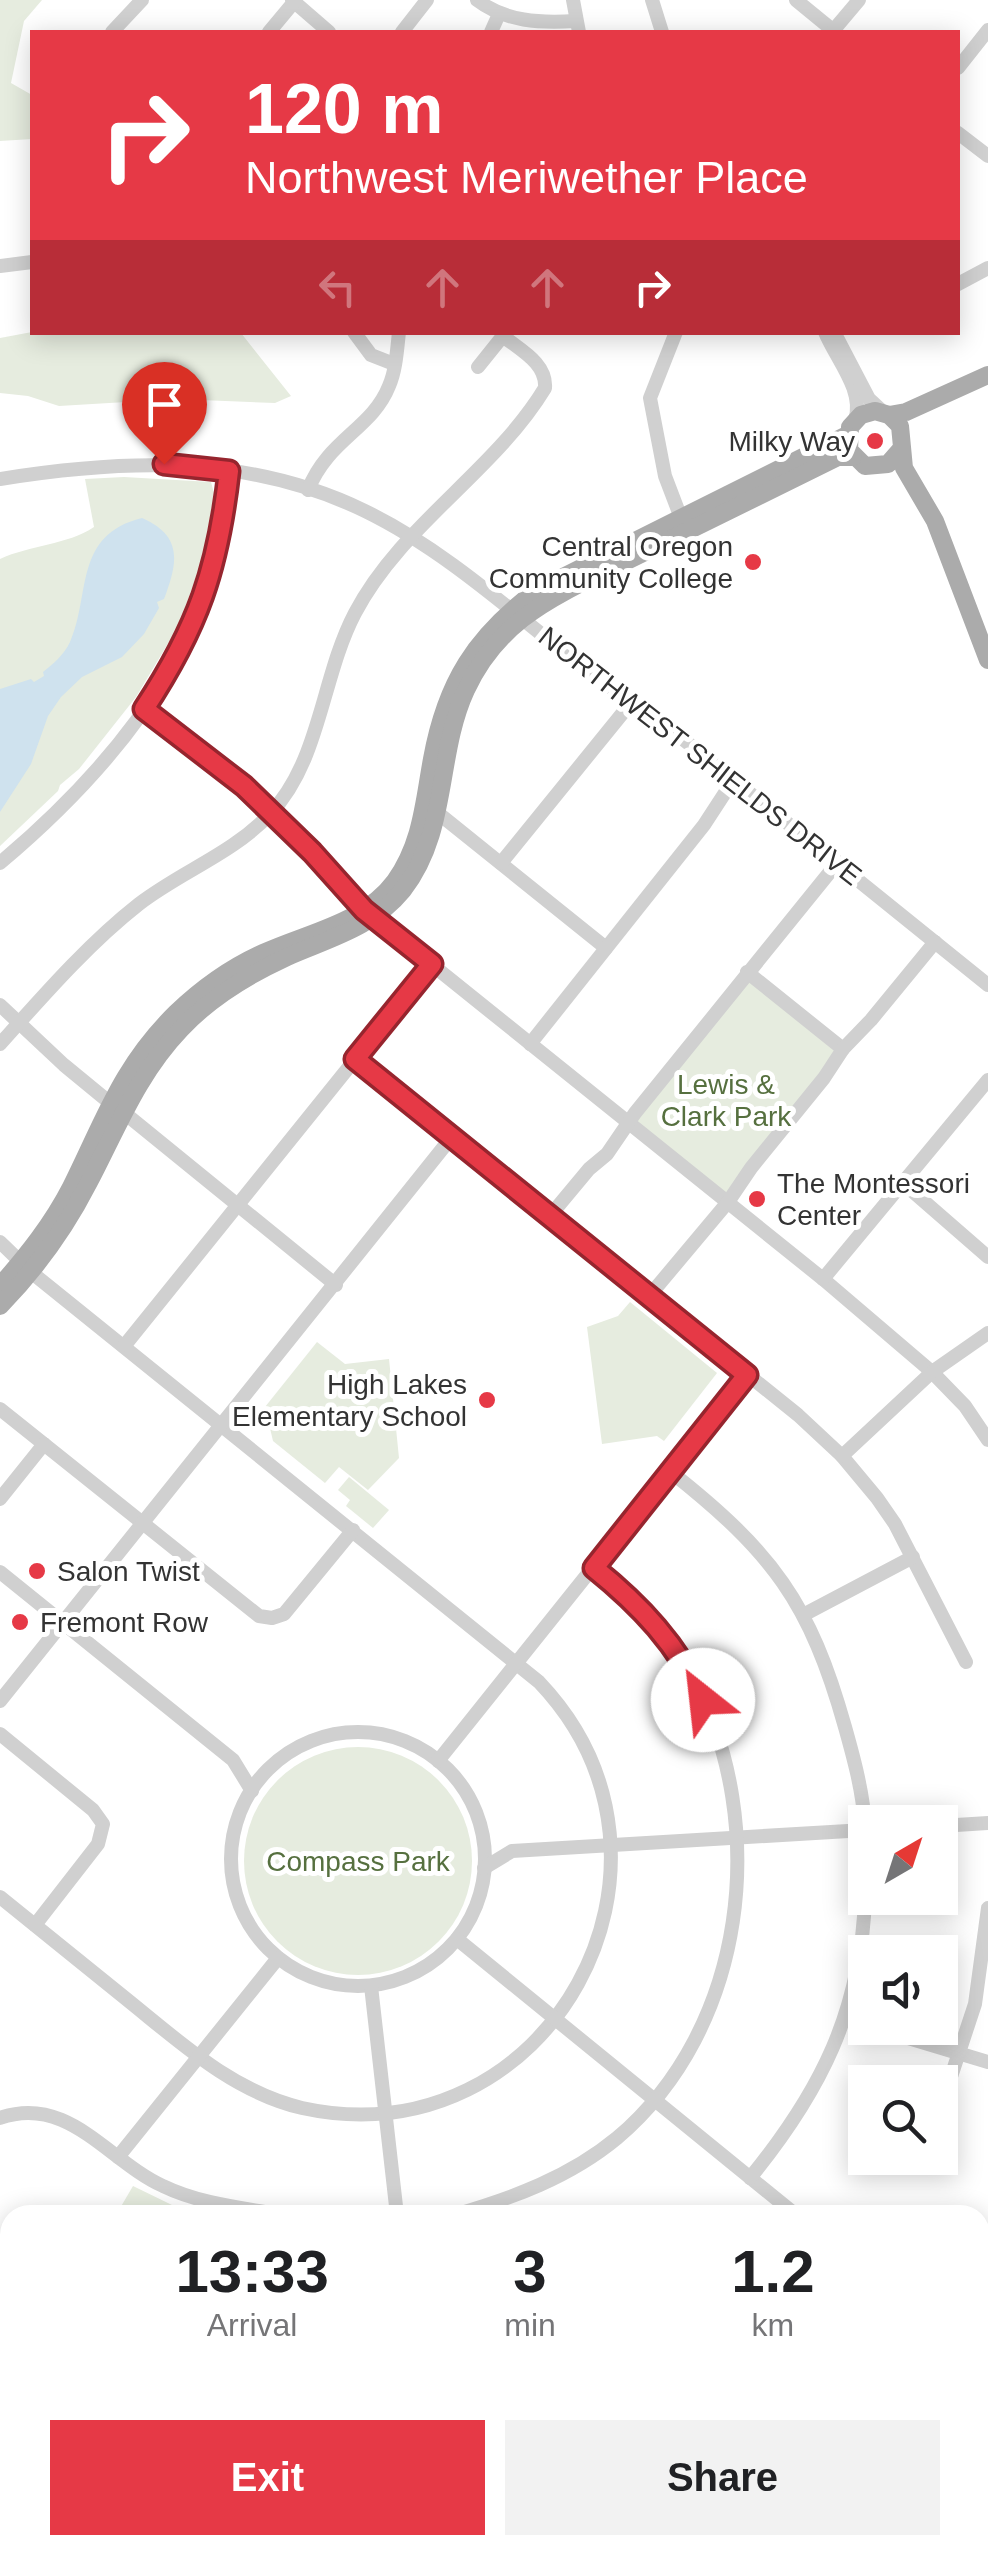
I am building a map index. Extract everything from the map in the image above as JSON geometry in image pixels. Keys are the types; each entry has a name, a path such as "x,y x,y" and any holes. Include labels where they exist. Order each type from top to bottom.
{"main road":[{"path":"369,914 390,904 427,850 465,691 479,664 537,590 851,428 868,412 906,412 988,375"},
{"path":"881,467 894,460 912,421 988,375"},
{"path":"886,414 902,441 904,468 935,521 988,660"},
{"path":"851,428 853,457"},
{"path":"0,1306 26,1267 70,1216 116,1106 163,1049 208,1004 257,971 346,934 369,914 391,886 414,848 449,693 476,647 517,614 838,456 881,467 898,479 948,560"},
{"path":"0,1286 26,1267"}],"street":[{"path":"114,30 142,0"},
{"path":"404,30 427,0"},
{"path":"477,0 499,14 577,27 573,0"},
{"path":"652,0 661,30"},
{"path":"796,0 832,30"},
{"path":"836,30 859,0"},
{"path":"271,30 293,1 327,30"},
{"path":"492,30 499,14"},
{"path":"960,65 988,30"},
{"path":"960,134 988,156"},
{"path":"0,266 30,262"},
{"path":"960,283 988,268"},
{"path":"356,335 371,355 394,364"},
{"path":"308,490 329,452 362,424 385,396 399,335"},
{"path":"478,367 503,335"},
{"path":"0,1044 120,920 164,886 234,846 272,812 299,772 331,670 355,613 412,536 498,448 545,388 544,371 505,335"},
{"path":"675,335 650,398 665,476 681,518"},
{"path":"826,335 854,391 858,408 851,428"},
{"path":"836,335 869,399 886,414"},
{"name":"NORTHWEST SHIELDS DRIVE","path":"0,479 139,463 229,471 308,490 363,510 412,536 630,704 668,727 988,985"},
{"path":"0,863 94,770 144,709 182,648 211,576 229,471"},
{"path":"501,864 630,704"},
{"path":"144,709 222,767 272,812 369,914 823,1279 932,1372 964,1406 988,1440"},
{"path":"530,1044 704,825 734,779"},
{"path":"438,813 606,948"},
{"path":"550,1218 589,1169 607,1154 628,1121 838,862"},
{"path":"650,1295 728,1202 824,1078 842,1048 871,1020 935,942"},
{"path":"124,1345 432,964"},
{"path":"747,972 842,1048"},
{"path":"0,1005 116,1106 336,1285"},
{"path":"355,1059 798,1415 842,1456 877,1498 966,1662"},
{"path":"823,1279 988,1080"},
{"path":"0,1702 451,1138"},
{"path":"903,1183 988,1257"},
{"path":"0,1242 26,1267 518,1662 554,1699 584,1746 601,1787 612,1844 608,1907 602,1932 578,1986 554,2020 520,2056 484,2080 435,2101 384,2113 325,2112 283,2102 242,2085 198,2057 0,1897"},
{"path":"842,1456 932,1372 988,1332"},
{"path":"438,1761 747,1375"},
{"path":"0,1409 252,1612 272,1618 281,1616 352,1530"},
{"path":"0,1499 44,1444"},
{"path":"671,1472 741,1530 777,1571 805,1614 842,1718 862,1805"},
{"path":"805,1614 912,1557"},
{"path":"484,2205 568,2173 620,2135 654,2098 690,2045 716,1986 734,1915 738,1838 730,1774 713,1722 693,1677 665,1636 635,1600 594,1568"},
{"path":"0,1572 233,1760 269,1770"},
{"path":"342,1733 400,1740 438,1761 469,1798 482,1838 484,1868 476,1909 457,1938 412,1973 371,1986 326,1982 278,1958 260,1940 242,1912 232,1881 233,1836 252,1790 269,1770 297,1749 342,1733"},
{"path":"0,1734 94,1810 103,1824 98,1844 35,1925"},
{"path":"233,1760 252,1790"},
{"path":"958,1825 988,1823"},
{"path":"484,1868 512,1851 848,1829"},
{"path":"482,1838 512,1851"},
{"path":"956,2065 975,2004 988,1908"},
{"path":"750,2178 809,2096 846,2018 859,1971 864,1915"},
{"path":"457,1938 784,2205"},
{"path":"118,2158 278,1958"},
{"path":"371,1986 396,2205"},
{"path":"931,2045 988,2062"},
{"path":"0,2118 26,2112 58,2117 149,2180 185,2195 234,2205"}],"green space":[{"path":"0,0 42,0 24,21 11,83 30,94 30,139 0,141"},
{"path":"30,332 243,335 291,396 275,403 176,399 59,406 28,396 0,393 0,338"},
{"path":"85,479 211,482 214,493 204,554 179,625 136,697 79,769 0,846 0,559 72,538 94,527"},
{"name":"Lewis & Clark Park","path":"747,972 843,1049 728,1202 628,1121"},
{"path":"630,1302 717,1373 664,1441 657,1436 602,1444 587,1327 618,1316"},
{"path":"317,1342 345,1364 389,1359 399,1458 368,1490 339,1467 325,1483 273,1441 265,1407"},
{"path":"349,1477 389,1510 373,1528 346,1506 350,1500 338,1490"},
{"name":"Compass Park","path":"358,1747 401,1756 438,1781 463,1818 472,1861 463,1904 438,1941 401,1966 358,1975 315,1966 278,1941 253,1904 244,1861 253,1818 278,1781 315,1756"},
{"path":"133,2186 172,2205 122,2205"}],"water":[{"path":"142,518 165,533 174,551 164,599 157,602 159,608 144,634 122,657 82,677 61,697 48,716 31,764 0,812 0,689 44,676 43,672 70,642 94,552 120,526"}],"place":[{"name":"Milky Way","path":"875,441"},
{"name":"Central Oregon Community College","path":"753,562"},
{"name":"The Montessori Center","path":"757,1199"},
{"name":"High Lakes Elementary School","path":"487,1400"},
{"name":"Salon Twist","path":"37,1571"},
{"name":"Fremont Row","path":"20,1622"}],"route":[{"path":"164,464 229,471 221,534 195,622 144,709 244,786 364,910 432,964 355,1059 747,1375 594,1568 635,1600 665,1636 693,1677 703,1700"}]}
